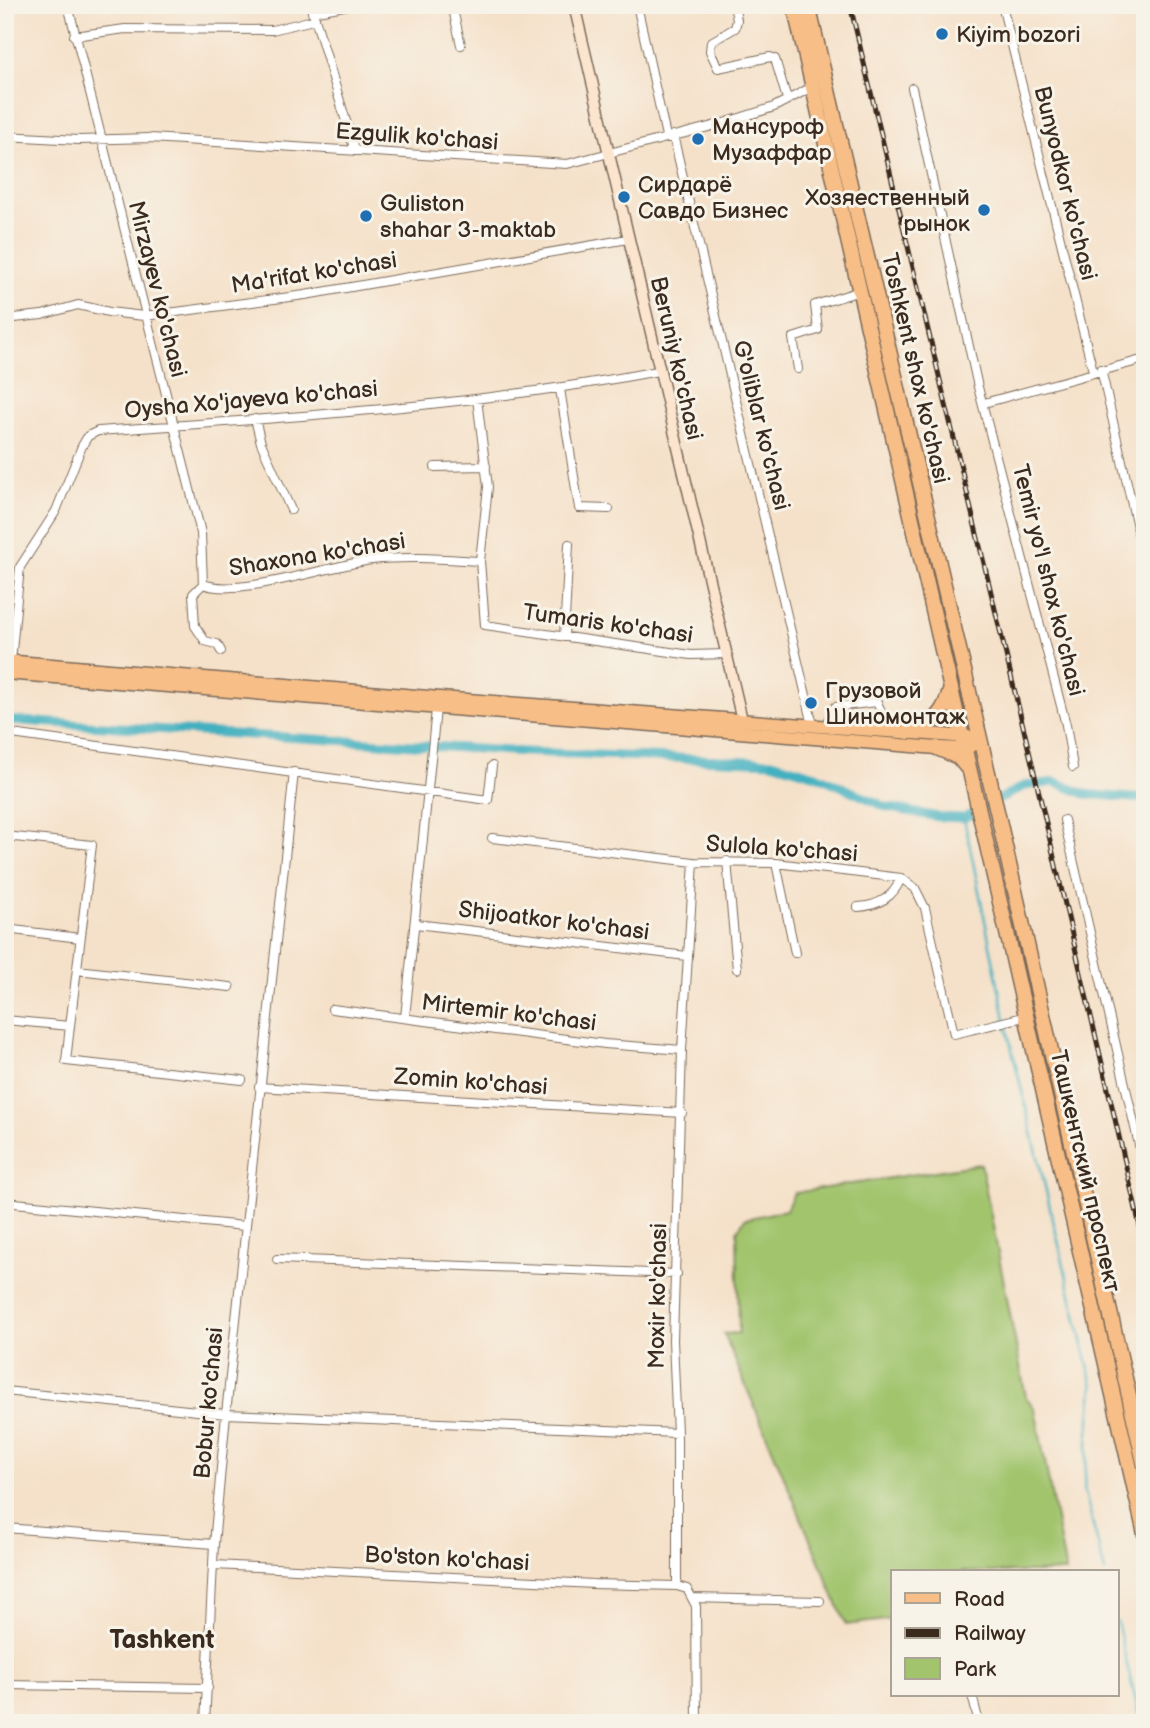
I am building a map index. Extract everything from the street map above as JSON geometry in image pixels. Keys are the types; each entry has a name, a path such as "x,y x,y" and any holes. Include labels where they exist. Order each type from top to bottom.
{"highway":[{"name":"Toshkent shox ko'chasi","path":"794,5 860,291 958,684 979,740 997,811 1145,1467"},
{"name":"Toshkent shox ko'chasi","path":"808,5 958,684"},
{"path":"909,732 938,718 958,684"},
{"name":"Ташкентский проспект","path":"958,684 964,742 1145,1534"},
{"path":"937,748 958,757 972,776"}],"main road":[{"path":"7,665 436,709 937,748 979,740"},
{"path":"7,665 909,732 964,742"}],"street":[{"name":"Mirzayev ko'chasi","path":"68,5 201,533 203,584 193,594 195,626 205,641 217,644 221,651"},
{"path":"75,36 125,29 272,30 312,12 349,5"},
{"path":"452,5 461,45"},
{"name":"Beruniy ko'chasi","path":"574,5 742,720"},
{"name":"G'oliblar ko'chasi","path":"637,5 819,726"},
{"path":"734,5 737,20 735,28 711,42 714,63 719,68 770,57 775,59 787,99"},
{"name":"Bunyodkor ko'chasi","path":"1002,5 1145,562"},
{"path":"312,12 355,151"},
{"name":"Ezgulik ko'chasi","path":"5,136 150,138 567,164 724,123 774,107 814,86"},
{"name":"Temir yo'l shox ko'chasi","path":"912,88 978,387 1066,725 1073,767"},
{"name":"Ma'rifat ko'chasi","path":"5,319 42,315 78,305 109,313 145,316 305,295 628,239"},
{"path":"798,369 793,338 818,330 815,305 860,291"},
{"path":"984,403 1145,359"},
{"name":"Oysha Xo'jayeva ko'chasi","path":"7,665 20,567 56,511 88,436 98,431 477,399 560,389 659,371"},
{"path":"560,389 574,495 579,508 608,509"},
{"path":"477,399 488,486 480,561"},
{"path":"255,419 261,443 291,510"},
{"path":"435,467 486,466"},
{"path":"564,637 569,544"},
{"name":"Shaxona ko'chasi","path":"203,584 215,589 258,583 372,560 416,558 480,561"},
{"name":"Tumaris ko'chasi","path":"480,561 485,625 691,655 726,654"},
{"path":"819,726 835,708 877,702 889,731"},
{"path":"405,1018 436,709"},
{"path":"5,733 488,800 492,766"},
{"name":"Bobur ko'chasi","path":"205,1723 214,1544 226,1414 293,772"},
{"path":"1064,820 1145,1171"},
{"path":"5,836 92,845 66,1061 242,1080"},
{"name":"Sulola ko'chasi","path":"492,838 694,862 776,863 901,878"},
{"path":"727,861 737,969"},
{"name":"Moxir ko'chasi","path":"677,1586 677,1433 673,1340 682,1050 694,862"},
{"path":"776,863 795,953"},
{"path":"858,907 886,899 897,888 901,878 915,888 925,908 954,1034 1028,1016"},
{"name":"Shijoatkor ko'chasi","path":"416,923 687,956"},
{"path":"5,929 80,938"},
{"path":"76,970 230,987"},
{"name":"Mirtemir ko'chasi","path":"332,1010 605,1044 682,1050"},
{"path":"5,1020 70,1026"},
{"name":"Zomin ko'chasi","path":"259,1087 682,1113"},
{"path":"5,1202 244,1226"},
{"path":"277,1259 677,1274"},
{"path":"5,1391 226,1414 677,1433"},
{"path":"5,1528 214,1544"},
{"name":"Bo'ston ko'chasi","path":"214,1565 677,1586"},
{"path":"677,1586 687,1589 696,1606 696,1723"},
{"path":"692,1598 820,1601"},
{"path":"5,1685 208,1688"},
{"path":"972,1696 979,1723"}],"green space":[{"path":"981,1164 1026,1397 1035,1409 1066,1570 891,1570 891,1619 846,1625 724,1334 739,1333 737,1231 745,1219 786,1210 794,1193"}],"waterway":[{"path":"5,720 527,752 772,762 816,775 886,807 938,817 964,818 1024,786 1055,782 1085,794 1145,799"},
{"path":"964,818 1008,1033 1093,1386 1084,1489 1104,1570"},
{"path":"1118,1626 1141,1723"}],"railway":[{"path":"850,5 1145,1248"}],"place":[{"name":"Kiyim bozori","path":"942,34"},
{"name":"Мансуроф Музаффар","path":"698,139"},
{"name":"Сирдарё Савдо Бизнес","path":"624,197"},
{"name":"Хозяественный рынок","path":"984,210"},
{"name":"Guliston shahar 3-maktab","path":"366,216"},
{"name":"Грузовой Шиномонтаж","path":"811,703"}],"district":[{"name":"Tashkent","path":"162,1639"}]}
